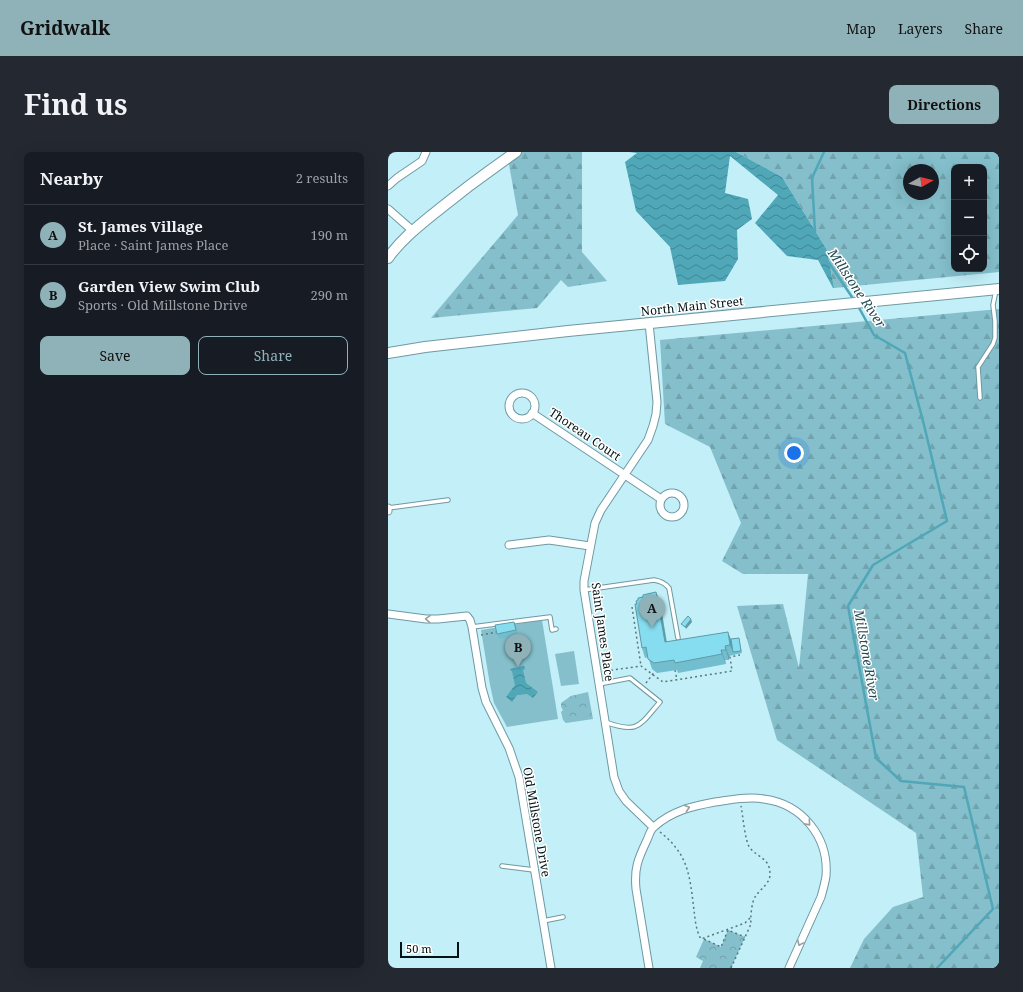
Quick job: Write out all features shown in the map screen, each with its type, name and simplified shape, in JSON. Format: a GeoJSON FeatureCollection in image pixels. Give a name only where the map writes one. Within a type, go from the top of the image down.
{"type":"FeatureCollection","features":[{"type":"Feature","properties":{"kind":"street"},"geometry":{"type":"LineString","coordinates":[[388,186],[422,161],[426,152]]}},
{"type":"Feature","properties":{"kind":"street"},"geometry":{"type":"LineString","coordinates":[[388,258],[400,242],[413,230],[457,194],[516,152]]}},
{"type":"Feature","properties":{"kind":"street"},"geometry":{"type":"LineString","coordinates":[[388,209],[413,230]]}},
{"type":"Feature","properties":{"kind":"street","name":"North Main Street"},"geometry":{"type":"LineString","coordinates":[[388,353],[433,346],[649,323],[997,290]]}},
{"type":"Feature","properties":{"kind":"street","name":"Saint James Place"},"geometry":{"type":"LineString","coordinates":[[649,323],[657,402],[656,414],[648,440],[601,510],[595,524],[584,581],[584,590],[614,777],[619,791],[626,801],[653,827]]}},
{"type":"Feature","properties":{"kind":"street","name":"Thoreau Court"},"geometry":{"type":"LineString","coordinates":[[532,413],[661,499]]}},
{"type":"Feature","properties":{"kind":"street"},"geometry":{"type":"LineString","coordinates":[[509,545],[550,540],[590,546]]}},
{"type":"Feature","properties":{"kind":"street","name":"Old Millstone Drive"},"geometry":{"type":"LineString","coordinates":[[388,614],[426,619],[467,616],[470,620],[482,688],[486,702],[509,748],[519,777],[551,968]]}},
{"type":"Feature","properties":{"kind":"street"},"geometry":{"type":"LineString","coordinates":[[649,968],[634,876],[637,861],[653,827],[664,819],[685,808],[722,801],[752,798],[765,799],[787,806],[806,819],[815,830],[822,846],[826,863],[826,875],[821,897],[790,968]]}},
{"type":"Feature","properties":{"kind":"lane"},"geometry":{"type":"LineString","coordinates":[[980,398],[978,367],[993,344],[995,338],[993,305],[997,290]]}},
{"type":"Feature","properties":{"kind":"lane"},"geometry":{"type":"LineString","coordinates":[[388,508],[448,500]]}},
{"type":"Feature","properties":{"kind":"lane"},"geometry":{"type":"LineString","coordinates":[[584,590],[654,580],[660,581],[669,588],[678,638]]}},
{"type":"Feature","properties":{"kind":"lane"},"geometry":{"type":"LineString","coordinates":[[550,616],[552,630],[556,629]]}},
{"type":"Feature","properties":{"kind":"lane"},"geometry":{"type":"LineString","coordinates":[[472,627],[555,616]]}},
{"type":"Feature","properties":{"kind":"lane"},"geometry":{"type":"LineString","coordinates":[[599,684],[630,678],[660,702],[641,724],[636,727],[628,728],[605,722]]}},
{"type":"Feature","properties":{"kind":"lane"},"geometry":{"type":"LineString","coordinates":[[502,866],[535,870]]}},
{"type":"Feature","properties":{"kind":"lane"},"geometry":{"type":"LineString","coordinates":[[543,921],[563,918]]}},
{"type":"Feature","properties":{"kind":"path"},"geometry":{"type":"LineString","coordinates":[[632,607],[641,666]]}},
{"type":"Feature","properties":{"kind":"path"},"geometry":{"type":"LineString","coordinates":[[632,611],[637,610]]}},
{"type":"Feature","properties":{"kind":"path"},"geometry":{"type":"LineString","coordinates":[[481,635],[497,632]]}},
{"type":"Feature","properties":{"kind":"path"},"geometry":{"type":"LineString","coordinates":[[606,671],[641,666],[663,682],[732,670],[730,657],[740,655]]}},
{"type":"Feature","properties":{"kind":"path"},"geometry":{"type":"LineString","coordinates":[[675,670],[677,680]]}},
{"type":"Feature","properties":{"kind":"path"},"geometry":{"type":"LineString","coordinates":[[643,688],[654,671]]}},
{"type":"Feature","properties":{"kind":"path"},"geometry":{"type":"LineString","coordinates":[[704,939],[745,923],[750,918],[752,913],[752,903],[754,898],[768,881],[770,875],[767,862],[749,847],[741,806]]}},
{"type":"Feature","properties":{"kind":"path"},"geometry":{"type":"LineString","coordinates":[[660,832],[676,847],[686,866],[689,874],[695,923],[701,939],[721,947],[728,930]]}},
{"type":"Feature","properties":{"kind":"path"},"geometry":{"type":"LineString","coordinates":[[731,968],[751,924],[750,918]]}},
{"type":"Feature","properties":{"kind":"path"},"geometry":{"type":"LineString","coordinates":[[728,930],[745,937]]}},
{"type":"Feature","properties":{"kind":"green space"},"geometry":{"type":"Polygon","coordinates":[[[519,152],[582,152],[582,252],[607,281],[568,287],[561,280],[537,308],[431,318],[518,215],[508,159],[519,152]]]}},
{"type":"Feature","properties":{"kind":"green space"},"geometry":{"type":"Polygon","coordinates":[[[736,152],[999,152],[999,272],[834,288],[827,250],[782,177],[736,152]]]}},
{"type":"Feature","properties":{"kind":"green space"},"geometry":{"type":"Polygon","coordinates":[[[999,309],[999,968],[850,968],[864,939],[893,907],[923,897],[916,833],[777,740],[737,606],[783,604],[799,668],[808,574],[743,574],[722,561],[741,523],[710,447],[665,424],[660,340],[999,309]]]}},
{"type":"Feature","properties":{"kind":"green space"},"geometry":{"type":"Polygon","coordinates":[[[542,620],[558,719],[507,727],[494,703],[481,630],[542,620]]]}},
{"type":"Feature","properties":{"kind":"green space"},"geometry":{"type":"Polygon","coordinates":[[[574,651],[579,684],[561,686],[555,654],[574,651]]]}},
{"type":"Feature","properties":{"kind":"green space"},"geometry":{"type":"Polygon","coordinates":[[[588,692],[593,719],[566,723],[563,720],[561,712],[563,710],[561,703],[571,696],[588,692]]]}},
{"type":"Feature","properties":{"kind":"green space"},"geometry":{"type":"Polygon","coordinates":[[[728,930],[745,937],[731,968],[700,968],[703,961],[696,957],[704,939],[721,947],[728,930]]]}},
{"type":"Feature","properties":{"kind":"water"},"geometry":{"type":"Polygon","coordinates":[[[629,152],[736,152],[782,177],[827,250],[834,288],[818,260],[787,256],[755,223],[778,195],[730,156],[725,193],[748,199],[752,219],[737,230],[738,259],[725,281],[678,285],[670,247],[636,211],[625,162],[637,153],[629,152]]]}},
{"type":"Feature","properties":{"kind":"water"},"geometry":{"type":"Polygon","coordinates":[[[524,666],[525,669],[523,670],[526,683],[538,692],[533,698],[527,694],[517,695],[512,702],[506,697],[515,685],[512,671],[510,669],[524,666]]]}},
{"type":"Feature","properties":{"kind":"building"},"geometry":{"type":"Polygon","coordinates":[[[656,592],[665,642],[728,632],[730,645],[725,646],[726,650],[721,650],[722,654],[675,663],[674,660],[654,663],[648,659],[646,647],[642,648],[635,604],[637,604],[636,601],[638,598],[643,597],[643,595],[656,592]]]}},
{"type":"Feature","properties":{"kind":"building"},"geometry":{"type":"Polygon","coordinates":[[[688,616],[691,619],[685,627],[681,624],[688,616]]]}},
{"type":"Feature","properties":{"kind":"building"},"geometry":{"type":"Polygon","coordinates":[[[514,622],[516,630],[497,634],[495,625],[514,622]]]}},
{"type":"Feature","properties":{"kind":"building"},"geometry":{"type":"Polygon","coordinates":[[[739,638],[741,651],[733,652],[731,639],[739,638]]]}},
{"type":"Feature","properties":{"kind":"waterway","name":"Millstone River"},"geometry":{"type":"LineString","coordinates":[[815,232],[812,178],[824,152]]}},
{"type":"Feature","properties":{"kind":"waterway","name":"Millstone River"},"geometry":{"type":"LineString","coordinates":[[829,263],[854,300]]}},
{"type":"Feature","properties":{"kind":"waterway","name":"Millstone River"},"geometry":{"type":"LineString","coordinates":[[858,306],[874,335],[905,353],[947,521],[873,565],[848,606],[876,758],[901,781],[964,787],[993,909],[937,968]]}},
{"type":"Feature","properties":{"kind":"place","name":"St. James Village"},"geometry":{"type":"Point","coordinates":[652,628]}},
{"type":"Feature","properties":{"kind":"place","name":"Garden View Swim Club"},"geometry":{"type":"Point","coordinates":[518,667]}}]}
